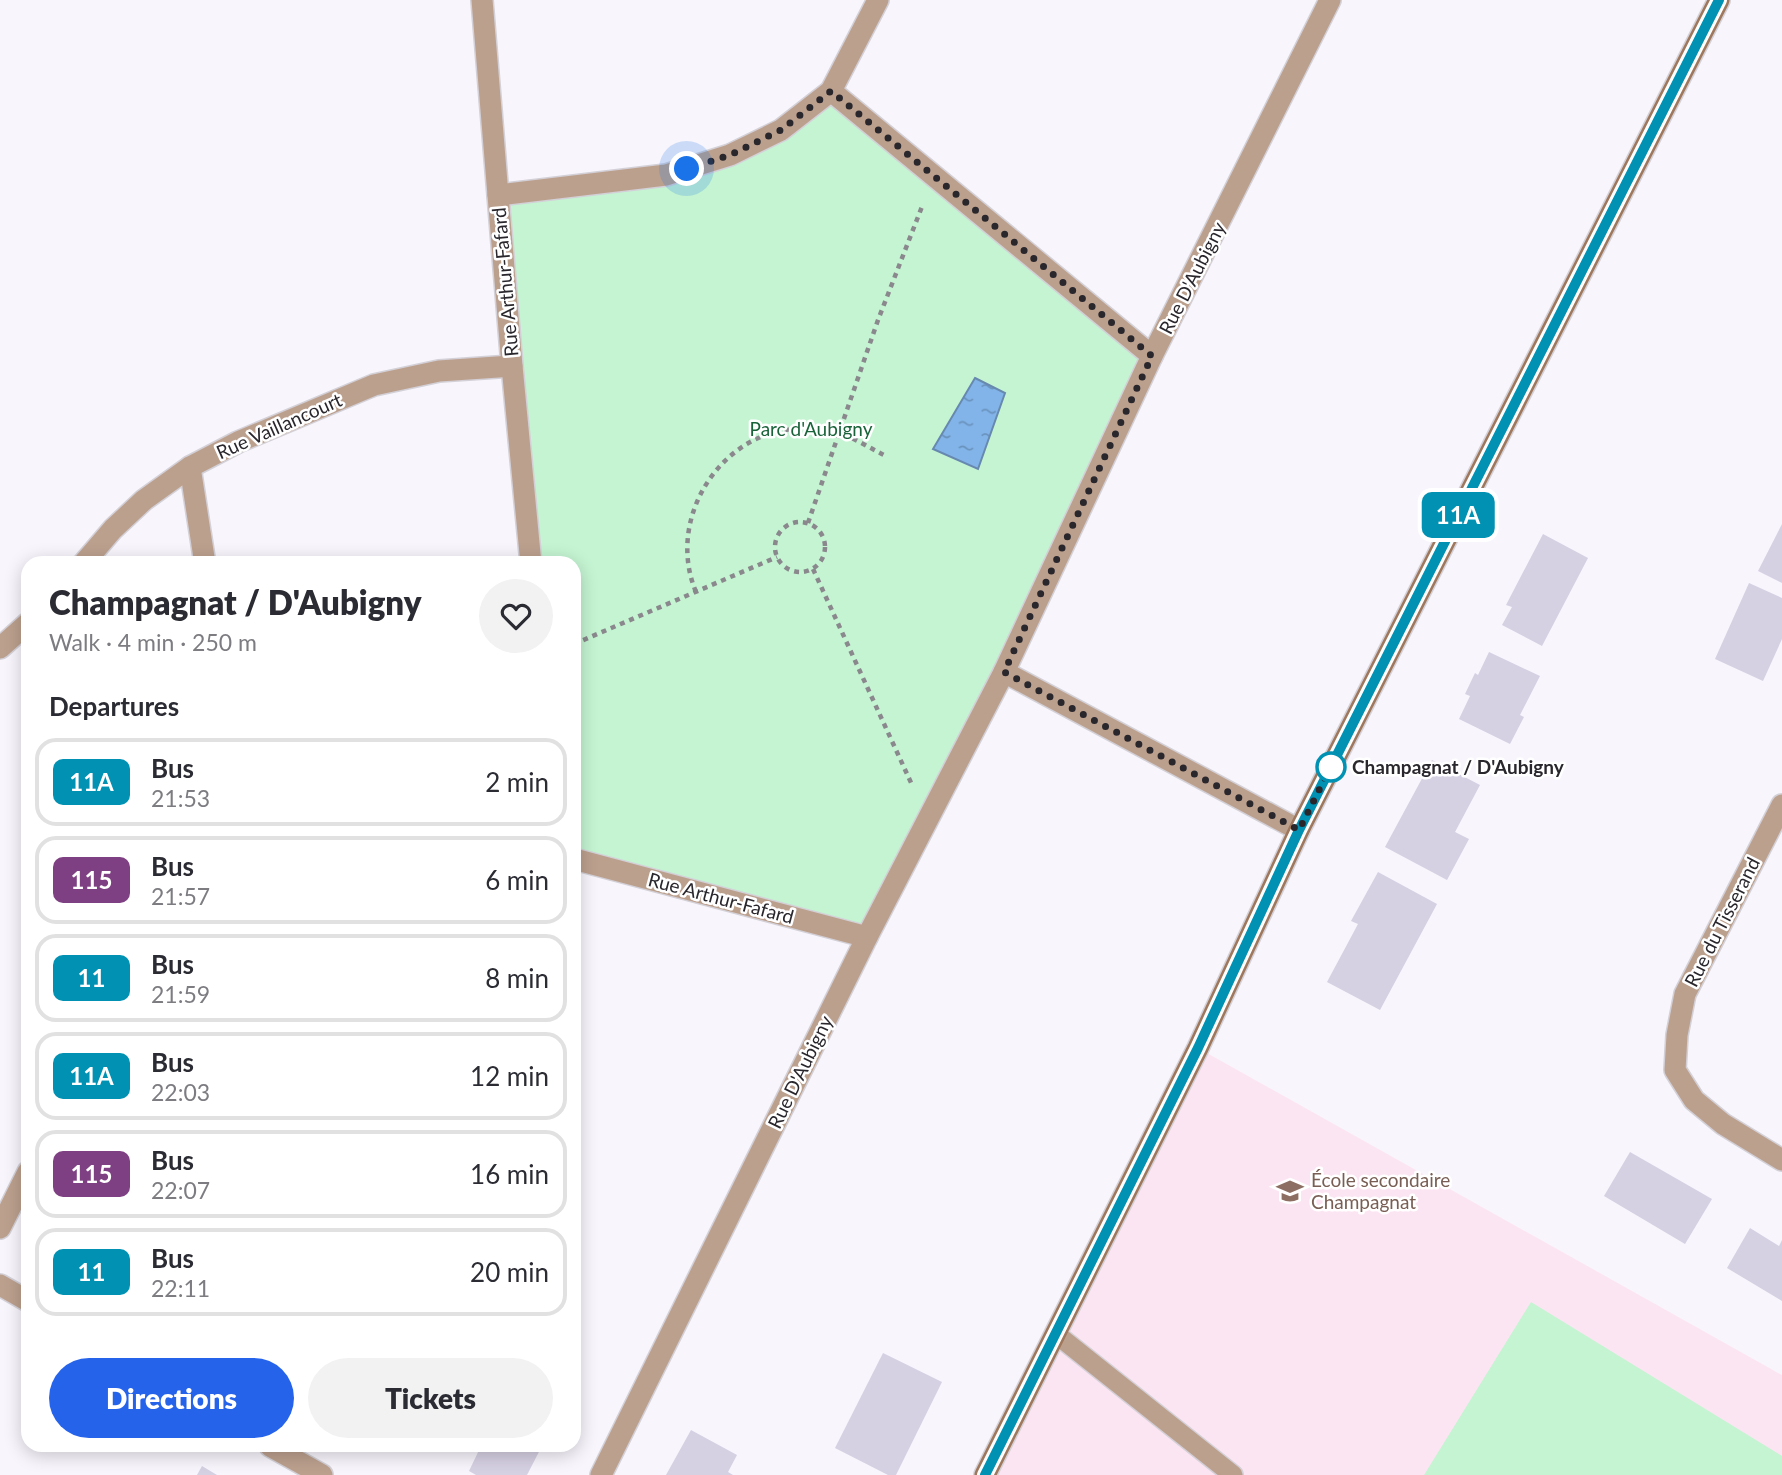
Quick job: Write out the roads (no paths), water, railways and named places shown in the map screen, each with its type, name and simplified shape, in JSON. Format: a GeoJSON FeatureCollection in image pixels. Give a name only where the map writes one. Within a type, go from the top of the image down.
{"type":"FeatureCollection","features":[{"type":"Feature","properties":{"kind":"street","name":"Rue Arthur-Fafard"},"geometry":{"type":"LineString","coordinates":[[482,0],[530,556]]}},
{"type":"Feature","properties":{"kind":"street"},"geometry":{"type":"LineString","coordinates":[[498,195],[666,175],[730,155],[781,130],[831,91],[878,0]]}},
{"type":"Feature","properties":{"kind":"street","name":"Rue D'Aubigny"},"geometry":{"type":"LineString","coordinates":[[601,1475],[867,937],[1004,672],[1152,356],[1330,0]]}},
{"type":"Feature","properties":{"kind":"street"},"geometry":{"type":"LineString","coordinates":[[985,1475],[1198,1048],[1299,830],[1719,0]]}},
{"type":"Feature","properties":{"kind":"street"},"geometry":{"type":"LineString","coordinates":[[831,91],[1152,356]]}},
{"type":"Feature","properties":{"kind":"street","name":"Rue Vaillancourt"},"geometry":{"type":"LineString","coordinates":[[90,556],[136,507],[190,467],[237,442],[374,386],[439,371],[512,366]]}},
{"type":"Feature","properties":{"kind":"street"},"geometry":{"type":"LineString","coordinates":[[190,467],[204,556]]}},
{"type":"Feature","properties":{"kind":"street"},"geometry":{"type":"LineString","coordinates":[[0,648],[21,629]]}},
{"type":"Feature","properties":{"kind":"street"},"geometry":{"type":"LineString","coordinates":[[1004,672],[1299,830]]}},
{"type":"Feature","properties":{"kind":"street","name":"Rue du Tisserand"},"geometry":{"type":"LineString","coordinates":[[1782,804],[1685,994],[1677,1035],[1675,1070],[1694,1100],[1723,1124],[1782,1160]]}},
{"type":"Feature","properties":{"kind":"street","name":"Rue Arthur-Fafard"},"geometry":{"type":"LineString","coordinates":[[581,861],[867,937]]}},
{"type":"Feature","properties":{"kind":"street"},"geometry":{"type":"LineString","coordinates":[[0,1228],[21,1186]]}},
{"type":"Feature","properties":{"kind":"street"},"geometry":{"type":"LineString","coordinates":[[0,1285],[21,1297]]}},
{"type":"Feature","properties":{"kind":"street"},"geometry":{"type":"LineString","coordinates":[[281,1452],[322,1475]]}},
{"type":"Feature","properties":{"kind":"lane"},"geometry":{"type":"LineString","coordinates":[[1056,1334],[1233,1475]]}},
{"type":"Feature","properties":{"kind":"water"},"geometry":{"type":"Polygon","coordinates":[[[975,378],[1005,393],[978,469],[933,449],[975,378]]]}},
{"type":"Feature","properties":{"kind":"place","name":"Champagnat / D'Aubigny"},"geometry":{"type":"Point","coordinates":[1331,767]}},
{"type":"Feature","properties":{"kind":"place","name":"École secondaire Champagnat"},"geometry":{"type":"Point","coordinates":[1290,1191]}},
{"type":"Feature","properties":{"kind":"park label","name":"Parc d'Aubigny"},"geometry":{"type":"Point","coordinates":[811,429]}}]}
